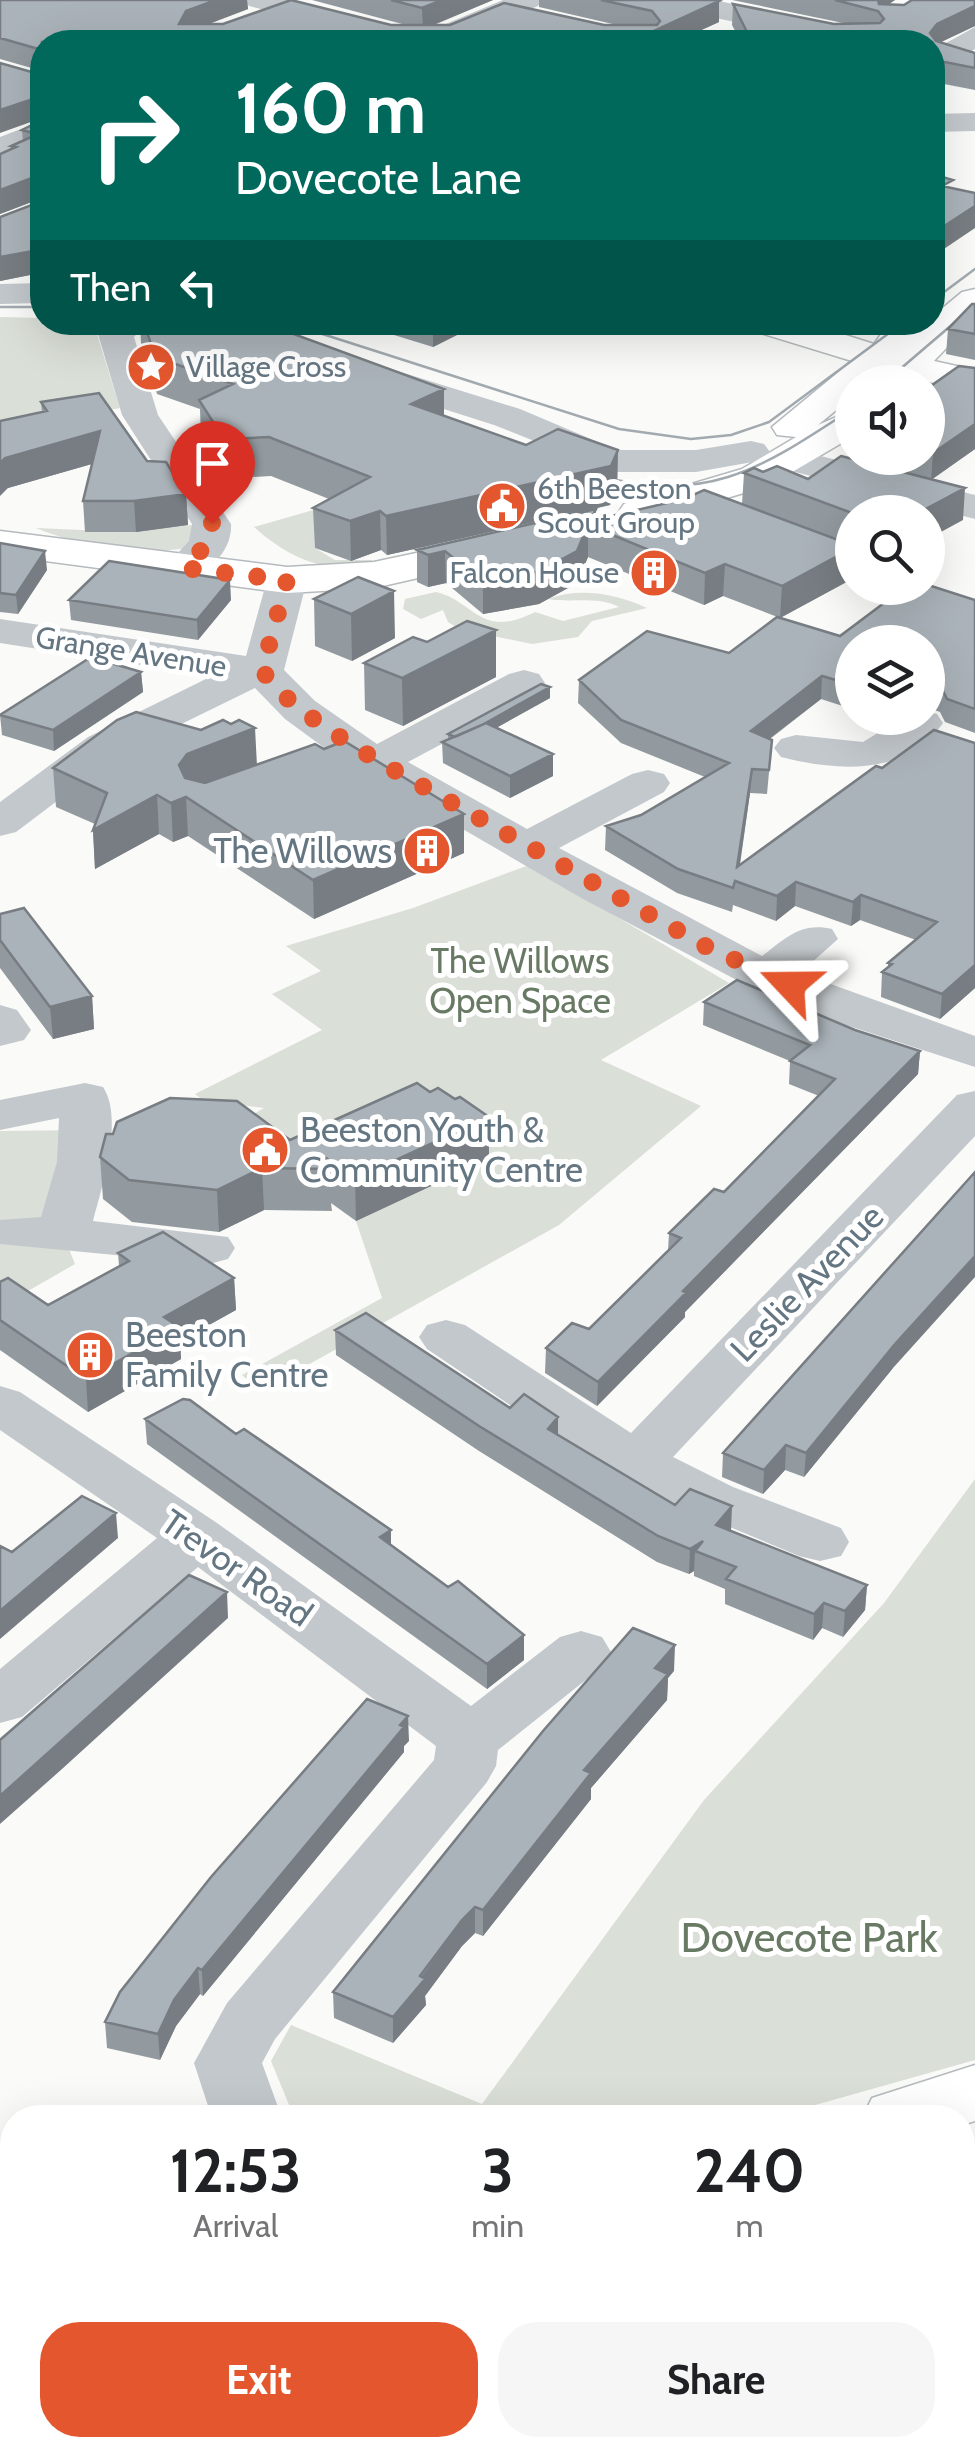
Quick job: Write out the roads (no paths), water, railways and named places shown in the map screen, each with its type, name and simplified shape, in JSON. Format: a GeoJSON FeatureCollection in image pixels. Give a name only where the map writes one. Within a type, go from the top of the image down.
{"type":"FeatureCollection","features":[{"type":"Feature","properties":{"kind":"main road"},"geometry":{"type":"LineString","coordinates":[[945,294],[975,277]]}},
{"type":"Feature","properties":{"kind":"main road"},"geometry":{"type":"LineString","coordinates":[[945,322],[975,300]]}},
{"type":"Feature","properties":{"kind":"main road"},"geometry":{"type":"LineString","coordinates":[[825,335],[900,351]]}},
{"type":"Feature","properties":{"kind":"main road"},"geometry":{"type":"LineString","coordinates":[[834,335],[900,351],[975,378]]}},
{"type":"Feature","properties":{"kind":"main road"},"geometry":{"type":"LineString","coordinates":[[756,479],[781,434],[925,335]]}},
{"type":"Feature","properties":{"kind":"main road"},"geometry":{"type":"LineString","coordinates":[[601,522],[662,496],[756,479],[835,437]]}},
{"type":"Feature","properties":{"kind":"main road"},"geometry":{"type":"LineString","coordinates":[[0,543],[287,580],[374,575],[534,538]]}},
{"type":"Feature","properties":{"kind":"main road"},"geometry":{"type":"LineString","coordinates":[[938,2105],[975,2093]]}},
{"type":"Feature","properties":{"kind":"street"},"geometry":{"type":"LineString","coordinates":[[672,0],[817,30]]}},
{"type":"Feature","properties":{"kind":"street"},"geometry":{"type":"LineString","coordinates":[[750,16],[800,0]]}},
{"type":"Feature","properties":{"kind":"street"},"geometry":{"type":"LineString","coordinates":[[256,11],[290,7],[385,30]]}},
{"type":"Feature","properties":{"kind":"street"},"geometry":{"type":"LineString","coordinates":[[457,30],[515,8],[553,23]]}},
{"type":"Feature","properties":{"kind":"street"},"geometry":{"type":"LineString","coordinates":[[961,60],[975,36]]}},
{"type":"Feature","properties":{"kind":"street"},"geometry":{"type":"LineString","coordinates":[[2,147],[30,135]]}},
{"type":"Feature","properties":{"kind":"street"},"geometry":{"type":"LineString","coordinates":[[2,147],[30,153]]}},
{"type":"Feature","properties":{"kind":"street"},"geometry":{"type":"LineString","coordinates":[[0,294],[30,293]]}},
{"type":"Feature","properties":{"kind":"street"},"geometry":{"type":"LineString","coordinates":[[0,310],[30,310]]}},
{"type":"Feature","properties":{"kind":"street"},"geometry":{"type":"LineString","coordinates":[[116,335],[140,416],[212,523],[211,540],[184,568]]}},
{"type":"Feature","properties":{"kind":"street"},"geometry":{"type":"LineString","coordinates":[[344,374],[507,417],[612,461],[662,496],[344,374]]}},
{"type":"Feature","properties":{"kind":"street"},"geometry":{"type":"LineString","coordinates":[[612,461],[696,461],[756,479],[975,508]]}},
{"type":"Feature","properties":{"kind":"street"},"geometry":{"type":"LineString","coordinates":[[287,580],[267,677],[267,706],[280,724],[315,750],[308,766]]}},
{"type":"Feature","properties":{"kind":"street","name":"Grange Avenue"},"geometry":{"type":"LineString","coordinates":[[0,631],[267,677]]}},
{"type":"Feature","properties":{"kind":"street"},"geometry":{"type":"LineString","coordinates":[[267,677],[324,727],[378,761],[526,848],[766,976],[975,1052]]}},
{"type":"Feature","properties":{"kind":"street"},"geometry":{"type":"LineString","coordinates":[[0,823],[103,746],[212,690],[267,677]]}},
{"type":"Feature","properties":{"kind":"street"},"geometry":{"type":"LineString","coordinates":[[378,761],[524,683]]}},
{"type":"Feature","properties":{"kind":"street"},"geometry":{"type":"LineString","coordinates":[[796,748],[860,756],[913,744]]}},
{"type":"Feature","properties":{"kind":"street"},"geometry":{"type":"LineString","coordinates":[[526,848],[648,782]]}},
{"type":"Feature","properties":{"kind":"street"},"geometry":{"type":"LineString","coordinates":[[766,976],[813,938]]}},
{"type":"Feature","properties":{"kind":"street"},"geometry":{"type":"LineString","coordinates":[[0,1020],[6,1030],[0,1032]]}},
{"type":"Feature","properties":{"kind":"street"},"geometry":{"type":"LineString","coordinates":[[0,1115],[85,1098],[83,1162],[39,1233],[209,1248]]}},
{"type":"Feature","properties":{"kind":"street","name":"Leslie Avenue"},"geometry":{"type":"LineString","coordinates":[[638,1460],[975,1106]]}},
{"type":"Feature","properties":{"kind":"street"},"geometry":{"type":"LineString","coordinates":[[446,1337],[548,1406],[638,1460],[719,1504],[820,1542]]}},
{"type":"Feature","properties":{"kind":"street","name":"Trevor Road"},"geometry":{"type":"LineString","coordinates":[[0,1404],[196,1537],[447,1719],[468,1740]]}},
{"type":"Feature","properties":{"kind":"street"},"geometry":{"type":"LineString","coordinates":[[0,1702],[196,1537]]}},
{"type":"Feature","properties":{"kind":"street"},"geometry":{"type":"LineString","coordinates":[[243,2105],[228,2063],[251,2020],[465,1766],[468,1740],[581,1652]]}},
{"type":"Feature","properties":{"kind":"tram line"},"geometry":{"type":"LineString","coordinates":[[945,291],[975,269]]}},
{"type":"Feature","properties":{"kind":"tram line"},"geometry":{"type":"LineString","coordinates":[[945,331],[975,305]]}},
{"type":"Feature","properties":{"kind":"tram line"},"geometry":{"type":"LineString","coordinates":[[0,307],[30,307]]}},
{"type":"Feature","properties":{"kind":"tram line"},"geometry":{"type":"LineString","coordinates":[[326,335],[619,429],[691,439],[731,435],[769,422],[886,335]]}},
{"type":"Feature","properties":{"kind":"tram line"},"geometry":{"type":"LineString","coordinates":[[905,365],[940,335]]}},
{"type":"Feature","properties":{"kind":"tram line"},"geometry":{"type":"LineString","coordinates":[[590,474],[631,483],[699,484],[758,465],[835,420]]}},
{"type":"Feature","properties":{"kind":"place","name":"Village Cross"},"geometry":{"type":"Point","coordinates":[151,367]}},
{"type":"Feature","properties":{"kind":"place","name":"6th Beeston Scout Group"},"geometry":{"type":"Point","coordinates":[502,506]}},
{"type":"Feature","properties":{"kind":"place","name":"Falcon House"},"geometry":{"type":"Point","coordinates":[654,573]}},
{"type":"Feature","properties":{"kind":"place","name":"The Willows"},"geometry":{"type":"Point","coordinates":[427,851]}},
{"type":"Feature","properties":{"kind":"place","name":"Beeston Youth & Community Centre"},"geometry":{"type":"Point","coordinates":[265,1150]}},
{"type":"Feature","properties":{"kind":"place","name":"Beeston Family Centre"},"geometry":{"type":"Point","coordinates":[90,1355]}},
{"type":"Feature","properties":{"kind":"park label","name":"The Willows Open Space"},"geometry":{"type":"Point","coordinates":[520,981]}},
{"type":"Feature","properties":{"kind":"park label","name":"Dovecote Park"},"geometry":{"type":"Point","coordinates":[809,1937]}}]}
